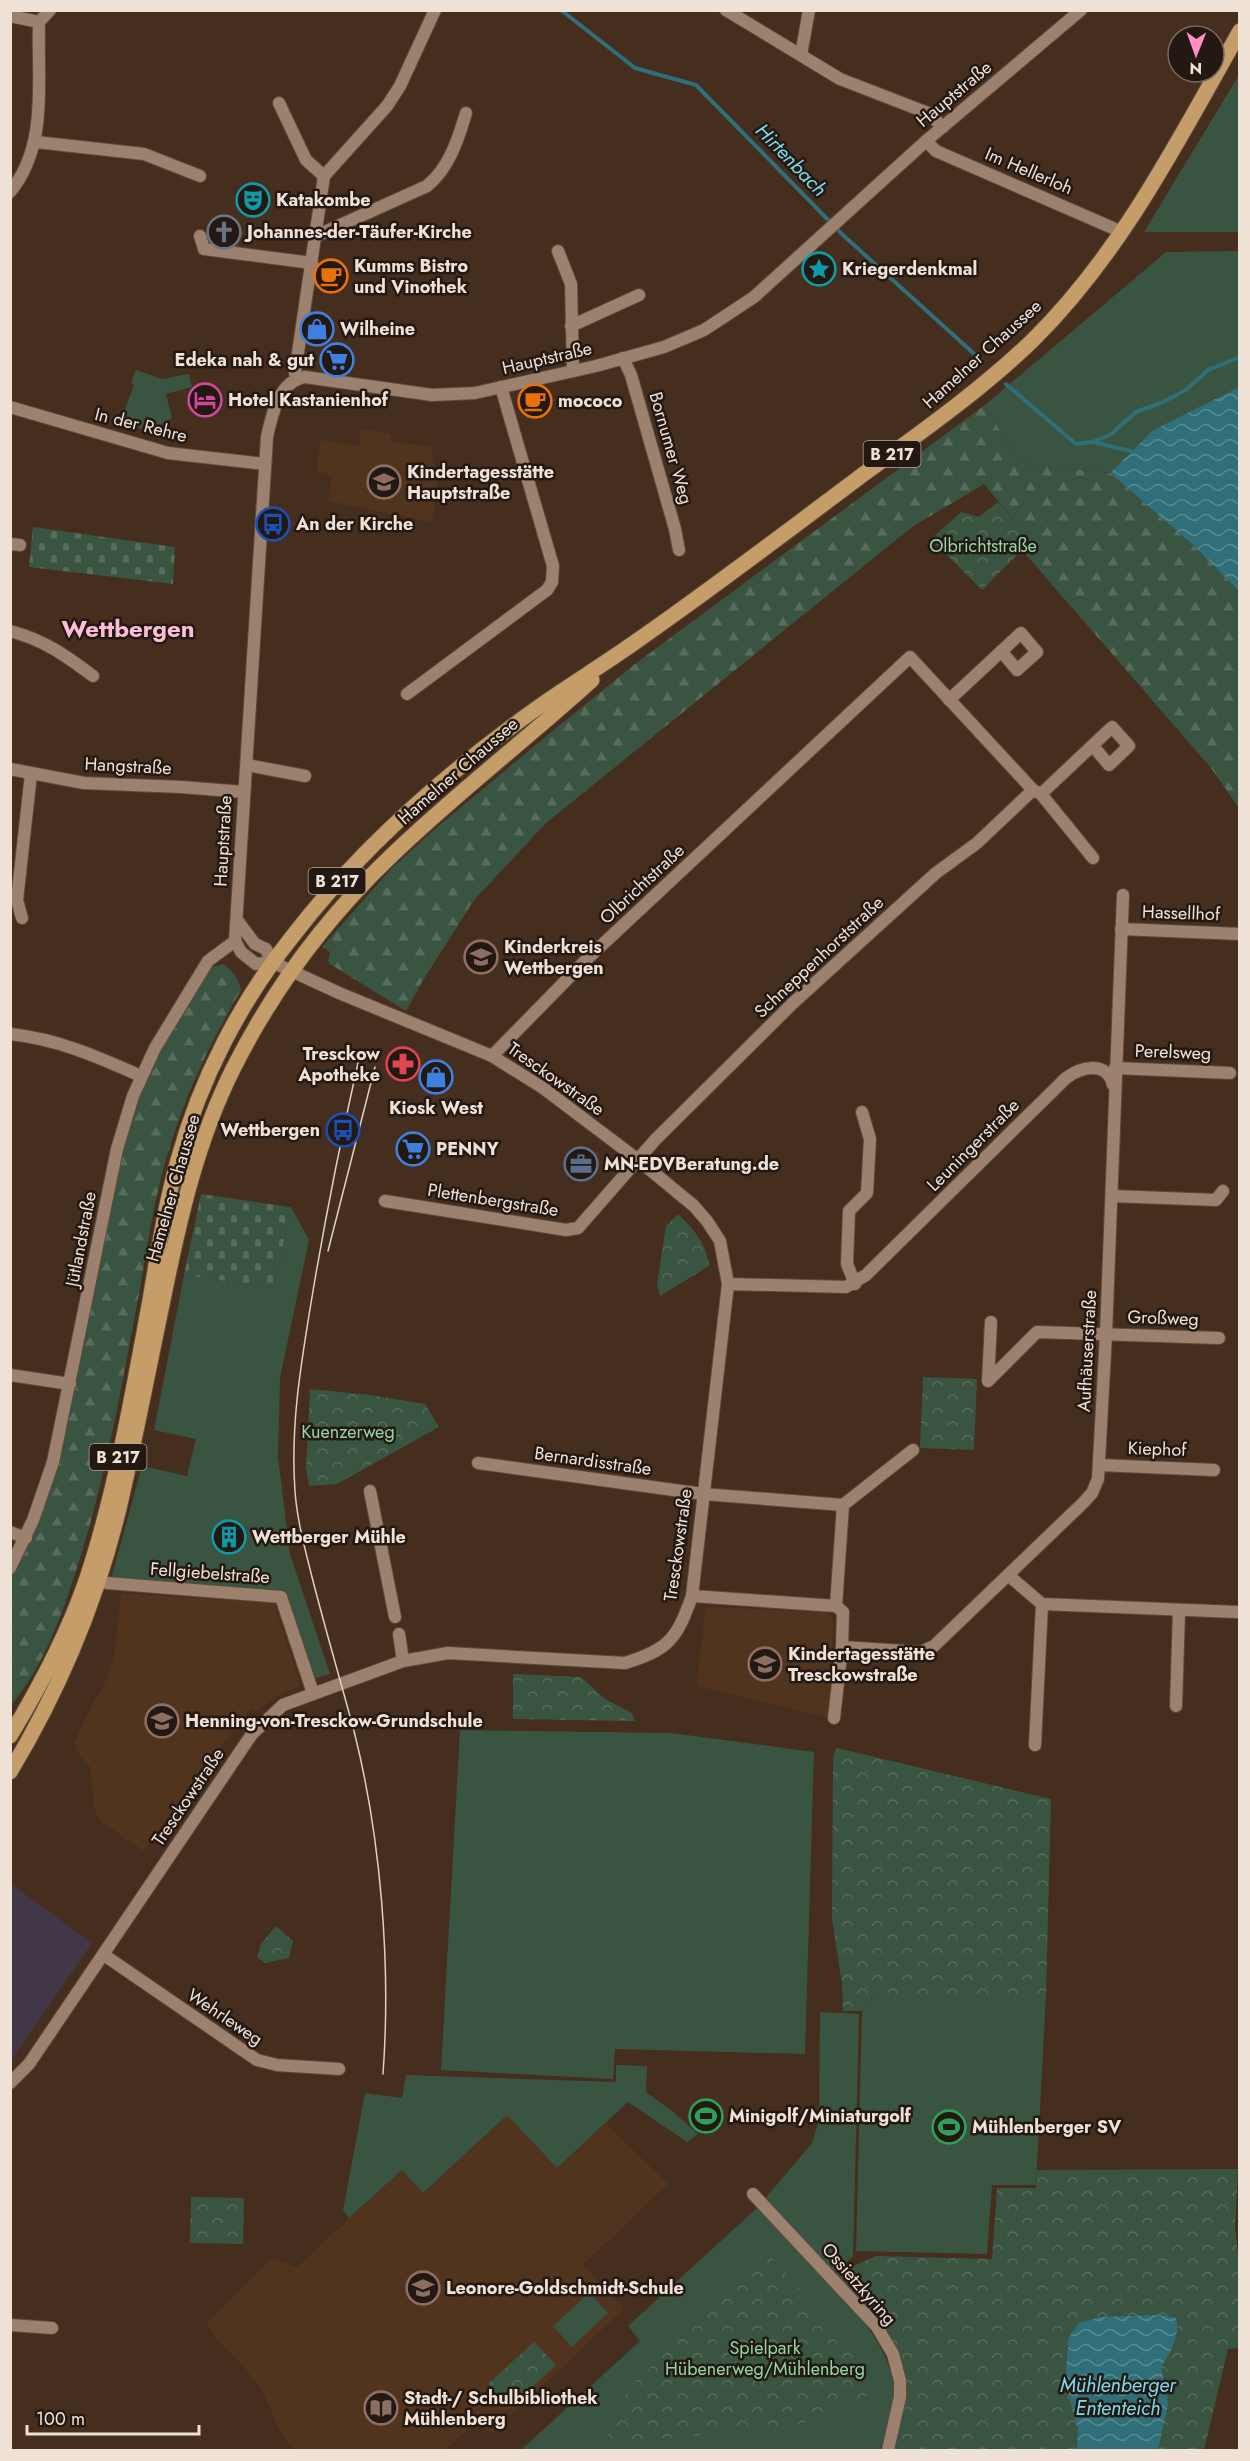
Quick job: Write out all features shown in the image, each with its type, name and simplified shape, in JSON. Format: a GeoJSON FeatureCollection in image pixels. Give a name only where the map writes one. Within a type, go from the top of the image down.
{"type":"FeatureCollection","features":[{"type":"Feature","properties":{"kind":"main road","name":"Hamelner Chaussee"},"geometry":{"type":"LineString","coordinates":[[10,1736],[60,1644],[87,1576],[98,1540],[117,1460],[167,1204],[188,1128],[215,1062],[272,962],[344,872],[411,807],[543,704],[632,645],[964,401],[1034,338],[1075,293],[1122,232],[1170,156],[1239,31]]}},
{"type":"Feature","properties":{"kind":"main road","name":"Hamelner Chaussee"},"geometry":{"type":"LineString","coordinates":[[10,1772],[25,1748],[72,1649],[107,1552],[120,1504],[173,1253],[210,1122],[233,1069],[270,1003],[291,972],[331,920],[388,858],[632,645]]}},
{"type":"Feature","properties":{"kind":"street"},"geometry":{"type":"LineString","coordinates":[[10,192],[24,176],[36,142],[39,22],[50,10]]}},
{"type":"Feature","properties":{"kind":"street"},"geometry":{"type":"LineString","coordinates":[[298,378],[295,373],[324,176],[387,106],[400,86],[435,10]]}},
{"type":"Feature","properties":{"kind":"street"},"geometry":{"type":"LineString","coordinates":[[726,10],[840,79],[928,113],[944,127]]}},
{"type":"Feature","properties":{"kind":"street"},"geometry":{"type":"LineString","coordinates":[[801,55],[809,10]]}},
{"type":"Feature","properties":{"kind":"street","name":"Hauptstraße"},"geometry":{"type":"LineString","coordinates":[[235,941],[265,464],[270,422],[281,394],[290,383],[298,378],[318,379],[432,396],[464,394],[623,358],[664,347],[704,330],[754,297],[926,141],[1081,10]]}},
{"type":"Feature","properties":{"kind":"street"},"geometry":{"type":"LineString","coordinates":[[10,16],[39,22]]}},
{"type":"Feature","properties":{"kind":"street"},"geometry":{"type":"LineString","coordinates":[[279,103],[306,160],[324,176]]}},
{"type":"Feature","properties":{"kind":"street"},"geometry":{"type":"LineString","coordinates":[[316,236],[427,186],[436,178],[456,147],[466,113]]}},
{"type":"Feature","properties":{"kind":"street","name":"Im Hellerloh"},"geometry":{"type":"LineString","coordinates":[[926,141],[936,151],[1122,232]]}},
{"type":"Feature","properties":{"kind":"street"},"geometry":{"type":"LineString","coordinates":[[36,142],[144,154],[200,176]]}},
{"type":"Feature","properties":{"kind":"street"},"geometry":{"type":"LineString","coordinates":[[200,236],[204,249],[312,263]]}},
{"type":"Feature","properties":{"kind":"street"},"geometry":{"type":"LineString","coordinates":[[558,251],[571,284],[573,371]]}},
{"type":"Feature","properties":{"kind":"street"},"geometry":{"type":"LineString","coordinates":[[571,326],[639,295]]}},
{"type":"Feature","properties":{"kind":"street","name":"Bornumer Weg"},"geometry":{"type":"LineString","coordinates":[[623,358],[631,375],[680,550]]}},
{"type":"Feature","properties":{"kind":"street"},"geometry":{"type":"LineString","coordinates":[[407,694],[547,590],[552,582],[553,566],[501,387]]}},
{"type":"Feature","properties":{"kind":"street","name":"In der Rehre"},"geometry":{"type":"LineString","coordinates":[[10,407],[168,453],[265,464]]}},
{"type":"Feature","properties":{"kind":"street"},"geometry":{"type":"LineString","coordinates":[[10,631],[36,638],[62,652],[93,676]]}},
{"type":"Feature","properties":{"kind":"street"},"geometry":{"type":"LineString","coordinates":[[949,700],[1001,651]]}},
{"type":"Feature","properties":{"kind":"street","name":"Olbrichtstraße"},"geometry":{"type":"LineString","coordinates":[[492,1056],[575,971],[910,657],[1037,792],[1093,858]]}},
{"type":"Feature","properties":{"kind":"street","name":"Schneppenhorststraße"},"geometry":{"type":"LineString","coordinates":[[637,1159],[793,1003],[936,873],[977,843],[1093,746]]}},
{"type":"Feature","properties":{"kind":"street"},"geometry":{"type":"LineString","coordinates":[[247,765],[305,776]]}},
{"type":"Feature","properties":{"kind":"street","name":"Hangstraße"},"geometry":{"type":"LineString","coordinates":[[10,769],[84,783],[244,792]]}},
{"type":"Feature","properties":{"kind":"street"},"geometry":{"type":"LineString","coordinates":[[22,918],[17,900],[31,774]]}},
{"type":"Feature","properties":{"kind":"street","name":"Aufhäuserstraße"},"geometry":{"type":"LineString","coordinates":[[842,1647],[921,1652],[934,1646],[1084,1502],[1098,1479],[1112,1196],[1123,895]]}},
{"type":"Feature","properties":{"kind":"street"},"geometry":{"type":"LineString","coordinates":[[237,920],[255,944],[266,949],[272,962]]}},
{"type":"Feature","properties":{"kind":"street","name":"Hassellhof"},"geometry":{"type":"LineString","coordinates":[[1121,929],[1239,934]]}},
{"type":"Feature","properties":{"kind":"street"},"geometry":{"type":"LineString","coordinates":[[235,941],[241,952],[256,964],[272,962],[291,972]]}},
{"type":"Feature","properties":{"kind":"street","name":"Jütlandstraße"},"geometry":{"type":"LineString","coordinates":[[10,1568],[26,1539],[50,1473],[124,1123],[141,1076],[208,961],[235,941]]}},
{"type":"Feature","properties":{"kind":"street","name":"Tresckowstraße"},"geometry":{"type":"LineString","coordinates":[[10,2083],[29,2064],[252,1734],[284,1705],[403,1661],[448,1653],[624,1663],[649,1656],[669,1642],[682,1624],[692,1596],[728,1284],[720,1241],[694,1206],[637,1159],[543,1088],[492,1056],[291,972]]}},
{"type":"Feature","properties":{"kind":"street"},"geometry":{"type":"LineString","coordinates":[[10,1034],[45,1038],[70,1046],[141,1076]]}},
{"type":"Feature","properties":{"kind":"street","name":"Perelsweg"},"geometry":{"type":"LineString","coordinates":[[1115,1068],[1230,1073]]}},
{"type":"Feature","properties":{"kind":"street","name":"Leuningerstraße"},"geometry":{"type":"LineString","coordinates":[[855,1284],[1075,1071],[1103,1070],[1111,1076],[1116,1094]]}},
{"type":"Feature","properties":{"kind":"street"},"geometry":{"type":"LineString","coordinates":[[728,1284],[846,1287],[855,1284],[847,1264],[849,1210],[867,1193],[870,1139],[862,1112]]}},
{"type":"Feature","properties":{"kind":"street","name":"Plettenbergstraße"},"geometry":{"type":"LineString","coordinates":[[385,1201],[566,1230],[578,1228],[637,1159]]}},
{"type":"Feature","properties":{"kind":"street"},"geometry":{"type":"LineString","coordinates":[[1112,1196],[1216,1200],[1223,1191]]}},
{"type":"Feature","properties":{"kind":"street","name":"Großweg"},"geometry":{"type":"LineString","coordinates":[[991,1322],[988,1381],[1037,1332],[1219,1338]]}},
{"type":"Feature","properties":{"kind":"street"},"geometry":{"type":"LineString","coordinates":[[10,1374],[70,1384]]}},
{"type":"Feature","properties":{"kind":"street"},"geometry":{"type":"LineString","coordinates":[[836,1606],[843,1505],[914,1450]]}},
{"type":"Feature","properties":{"kind":"street","name":"Bernardisstraße"},"geometry":{"type":"LineString","coordinates":[[478,1464],[704,1494],[843,1505]]}},
{"type":"Feature","properties":{"kind":"street","name":"Kiephof"},"geometry":{"type":"LineString","coordinates":[[1100,1465],[1214,1470]]}},
{"type":"Feature","properties":{"kind":"street"},"geometry":{"type":"LineString","coordinates":[[370,1491],[395,1617]]}},
{"type":"Feature","properties":{"kind":"street"},"geometry":{"type":"LineString","coordinates":[[10,1532],[26,1539]]}},
{"type":"Feature","properties":{"kind":"street"},"geometry":{"type":"LineString","coordinates":[[1008,1575],[1042,1604],[1237,1612]]}},
{"type":"Feature","properties":{"kind":"street","name":"Fellgiebelstraße"},"geometry":{"type":"LineString","coordinates":[[107,1583],[280,1596],[313,1693]]}},
{"type":"Feature","properties":{"kind":"street"},"geometry":{"type":"LineString","coordinates":[[692,1596],[836,1606],[843,1612],[842,1647],[834,1718]]}},
{"type":"Feature","properties":{"kind":"street"},"geometry":{"type":"LineString","coordinates":[[1035,1745],[1042,1604]]}},
{"type":"Feature","properties":{"kind":"street"},"geometry":{"type":"LineString","coordinates":[[1176,1706],[1179,1611]]}},
{"type":"Feature","properties":{"kind":"street"},"geometry":{"type":"LineString","coordinates":[[399,1634],[403,1661]]}},
{"type":"Feature","properties":{"kind":"street","name":"Wehrleweg"},"geometry":{"type":"LineString","coordinates":[[104,1955],[257,2060],[277,2065],[339,2069]]}},
{"type":"Feature","properties":{"kind":"street","name":"Ossietzkyring"},"geometry":{"type":"LineString","coordinates":[[753,2194],[877,2327],[893,2354],[900,2381],[900,2397],[888,2451]]}},
{"type":"Feature","properties":{"kind":"street"},"geometry":{"type":"LineString","coordinates":[[10,2325],[52,2328]]}},
{"type":"Feature","properties":{"kind":"shaded area","name":"Kindertagesstätte Hauptstraße"},"geometry":{"type":"Polygon","coordinates":[[[361,429],[391,434],[391,442],[431,446],[438,490],[432,522],[328,501],[332,475],[316,471],[321,440],[359,446],[361,429]]]}},
{"type":"Feature","properties":{"kind":"shaded area","name":"Henning-von-Tresckow-Grundschule"},"geometry":{"type":"Polygon","coordinates":[[[121,1593],[274,1603],[301,1685],[272,1699],[256,1712],[252,1709],[248,1712],[187,1790],[144,1851],[100,1821],[94,1807],[90,1767],[77,1752],[74,1743],[92,1704],[103,1688],[114,1656],[121,1593]]]}},
{"type":"Feature","properties":{"kind":"shaded area","name":"Kindertagesstätte Tresckowstraße"},"geometry":{"type":"Polygon","coordinates":[[[711,1607],[825,1612],[830,1615],[833,1621],[829,1718],[700,1687],[697,1683],[705,1609],[711,1607]]]}},
{"type":"Feature","properties":{"kind":"shaded area"},"geometry":{"type":"Polygon","coordinates":[[[11,1884],[92,1943],[11,2061],[11,1884]]]}},
{"type":"Feature","properties":{"kind":"shaded area","name":"Leonore-Goldschmidt-Schule"},"geometry":{"type":"Polygon","coordinates":[[[507,2114],[557,2168],[606,2123],[668,2184],[583,2265],[624,2309],[491,2434],[477,2421],[446,2450],[295,2450],[280,2432],[264,2394],[245,2368],[212,2333],[207,2323],[272,2258],[297,2267],[402,2170],[424,2193],[507,2114]]]}},
{"type":"Feature","properties":{"kind":"green space"},"geometry":{"type":"Polygon","coordinates":[[[1239,75],[1239,232],[1144,232],[1239,75]]]}},
{"type":"Feature","properties":{"kind":"green space"},"geometry":{"type":"Polygon","coordinates":[[[1239,251],[1239,387],[1153,430],[1110,473],[1019,463],[985,405],[1166,252],[1239,251]]]}},
{"type":"Feature","properties":{"kind":"green space"},"geometry":{"type":"Polygon","coordinates":[[[136,370],[162,379],[189,374],[192,387],[166,394],[172,418],[155,428],[143,425],[142,429],[120,422],[134,385],[131,383],[136,370]]]}},
{"type":"Feature","properties":{"kind":"green space"},"geometry":{"type":"Polygon","coordinates":[[[985,405],[1019,463],[1110,473],[1193,545],[1239,591],[1239,808],[1211,768],[1022,550],[1021,529],[984,484],[912,527],[546,823],[474,900],[406,1011],[330,964],[328,961],[330,952],[322,947],[391,869],[436,828],[635,664],[985,405]]]}},
{"type":"Feature","properties":{"kind":"green space","name":"Olbrichtstraße"},"geometry":{"type":"Polygon","coordinates":[[[998,502],[1021,529],[1022,550],[982,590],[931,539],[961,512],[979,517],[998,502]]]}},
{"type":"Feature","properties":{"kind":"green space"},"geometry":{"type":"Polygon","coordinates":[[[33,527],[175,547],[173,584],[29,567],[33,527]]]}},
{"type":"Feature","properties":{"kind":"green space"},"geometry":{"type":"Polygon","coordinates":[[[223,964],[235,975],[241,990],[193,1083],[167,1156],[153,1215],[110,1444],[86,1540],[50,1641],[33,1675],[11,1705],[11,1567],[58,1444],[110,1184],[155,1048],[212,967],[223,964]]]}},
{"type":"Feature","properties":{"kind":"green space"},"geometry":{"type":"Polygon","coordinates":[[[201,1194],[291,1207],[274,1288],[184,1275],[201,1194]]]}},
{"type":"Feature","properties":{"kind":"green space"},"geometry":{"type":"Polygon","coordinates":[[[291,1207],[309,1240],[280,1378],[278,1456],[290,1554],[330,1674],[308,1680],[279,1592],[111,1579],[142,1466],[187,1476],[196,1439],[154,1430],[184,1275],[274,1288],[291,1207]]]}},
{"type":"Feature","properties":{"kind":"green space"},"geometry":{"type":"Polygon","coordinates":[[[678,1214],[698,1237],[708,1258],[709,1266],[660,1296],[657,1284],[666,1226],[678,1214]]]}},
{"type":"Feature","properties":{"kind":"green space"},"geometry":{"type":"Polygon","coordinates":[[[923,1377],[977,1379],[974,1450],[920,1448],[923,1377]]]}},
{"type":"Feature","properties":{"kind":"green space","name":"Kuenzerweg"},"geometry":{"type":"Polygon","coordinates":[[[310,1389],[370,1395],[425,1404],[439,1427],[337,1484],[309,1486],[306,1469],[310,1389]]]}},
{"type":"Feature","properties":{"kind":"green space"},"geometry":{"type":"Polygon","coordinates":[[[513,1674],[581,1677],[605,1699],[632,1713],[635,1721],[513,1719],[513,1674]]]}},
{"type":"Feature","properties":{"kind":"green space"},"geometry":{"type":"Polygon","coordinates":[[[460,1730],[671,1733],[814,1752],[805,2054],[615,2049],[613,2079],[441,2070],[460,1730]]]}},
{"type":"Feature","properties":{"kind":"green space"},"geometry":{"type":"Polygon","coordinates":[[[837,1748],[1051,1799],[1046,1995],[874,1995],[862,2011],[843,2011],[842,1984],[832,1919],[833,1756],[837,1748]]]}},
{"type":"Feature","properties":{"kind":"green space"},"geometry":{"type":"Polygon","coordinates":[[[276,1926],[293,1941],[289,1958],[265,1963],[257,1957],[261,1944],[276,1926]]]}},
{"type":"Feature","properties":{"kind":"green space","name":"Mühlenberger SV"},"geometry":{"type":"Polygon","coordinates":[[[874,1995],[1046,1995],[1036,2185],[992,2185],[987,2254],[856,2251],[862,2011],[874,1995]]]}},
{"type":"Feature","properties":{"kind":"green space"},"geometry":{"type":"Polygon","coordinates":[[[820,2012],[859,2014],[853,2257],[825,2278],[870,2331],[887,2361],[892,2378],[894,2403],[880,2450],[521,2450],[640,2341],[628,2326],[758,2207],[812,2143],[819,2120],[820,2012]]]}},
{"type":"Feature","properties":{"kind":"green space"},"geometry":{"type":"Polygon","coordinates":[[[616,2065],[647,2066],[646,2092],[698,2134],[687,2142],[628,2102],[557,2168],[507,2115],[423,2193],[402,2170],[349,2218],[343,2210],[365,2093],[402,2098],[406,2075],[616,2082],[616,2065]]]}},
{"type":"Feature","properties":{"kind":"green space","name":"Minigolf/Miniaturgolf"},"geometry":{"type":"Polygon","coordinates":[[[708,2101],[721,2114],[714,2121],[710,2118],[699,2129],[690,2119],[708,2101]]]}},
{"type":"Feature","properties":{"kind":"green space"},"geometry":{"type":"Polygon","coordinates":[[[1238,2169],[1235,2227],[1240,2273],[1239,2348],[1228,2349],[1204,2450],[893,2450],[903,2417],[906,2396],[905,2377],[900,2360],[893,2344],[873,2314],[836,2274],[876,2256],[992,2259],[997,2188],[1036,2188],[1037,2170],[1238,2169]]]}},
{"type":"Feature","properties":{"kind":"green space"},"geometry":{"type":"Polygon","coordinates":[[[191,2197],[244,2198],[243,2244],[190,2243],[191,2197]]]}},
{"type":"Feature","properties":{"kind":"green space","name":"Spielpark Hübenerweg/Mühlenberg"},"geometry":{"type":"Polygon","coordinates":[[[769,2255],[848,2342],[864,2366],[871,2394],[790,2428],[606,2443],[614,2412],[632,2385],[769,2255]]]}},
{"type":"Feature","properties":{"kind":"green space"},"geometry":{"type":"Polygon","coordinates":[[[589,2293],[608,2313],[572,2347],[553,2326],[589,2293]]]}},
{"type":"Feature","properties":{"kind":"green space"},"geometry":{"type":"Polygon","coordinates":[[[534,2342],[556,2365],[510,2408],[488,2384],[534,2342]]]}},
{"type":"Feature","properties":{"kind":"water"},"geometry":{"type":"Polygon","coordinates":[[[1239,387],[1239,591],[1193,545],[1110,473],[1153,430],[1239,387]]]}},
{"type":"Feature","properties":{"kind":"water","name":"Mühlenberger Ententeich"},"geometry":{"type":"Polygon","coordinates":[[[1159,2315],[1176,2318],[1177,2332],[1174,2344],[1161,2367],[1168,2404],[1158,2450],[1077,2450],[1078,2427],[1070,2401],[1066,2370],[1069,2337],[1079,2323],[1101,2317],[1159,2315]]]}},
{"type":"Feature","properties":{"kind":"waterway","name":"Hirtenbach"},"geometry":{"type":"LineString","coordinates":[[561,10],[635,68],[696,85],[843,235],[981,360]]}},
{"type":"Feature","properties":{"kind":"waterway","name":"Hirtenbach"},"geometry":{"type":"LineString","coordinates":[[1006,384],[1076,444],[1092,442],[1110,435],[1136,412],[1186,390],[1208,370],[1240,357]]}},
{"type":"Feature","properties":{"kind":"waterway"},"geometry":{"type":"LineString","coordinates":[[1093,442],[1135,452]]}},
{"type":"Feature","properties":{"kind":"tram line"},"geometry":{"type":"LineString","coordinates":[[358,1063],[328,1205],[305,1341],[298,1391],[294,1466],[296,1502],[302,1534],[354,1731],[371,1814],[382,1902],[386,1989],[383,2074]]}},
{"type":"Feature","properties":{"kind":"tram line"},"geometry":{"type":"LineString","coordinates":[[328,1251],[375,1067]]}},
{"type":"Feature","properties":{"kind":"place","name":"Katakombe"},"geometry":{"type":"Point","coordinates":[253,200]}},
{"type":"Feature","properties":{"kind":"place","name":"Johannes-der-Täufer-Kirche"},"geometry":{"type":"Point","coordinates":[224,232]}},
{"type":"Feature","properties":{"kind":"place","name":"Kriegerdenkmal"},"geometry":{"type":"Point","coordinates":[819,269]}},
{"type":"Feature","properties":{"kind":"place","name":"Kumms Bistro und Vinothek"},"geometry":{"type":"Point","coordinates":[331,276]}},
{"type":"Feature","properties":{"kind":"place","name":"Wilheine"},"geometry":{"type":"Point","coordinates":[317,329]}},
{"type":"Feature","properties":{"kind":"place","name":"Edeka nah & gut"},"geometry":{"type":"Point","coordinates":[337,360]}},
{"type":"Feature","properties":{"kind":"place","name":"Hotel Kastanienhof"},"geometry":{"type":"Point","coordinates":[205,400]}},
{"type":"Feature","properties":{"kind":"place","name":"mococo"},"geometry":{"type":"Point","coordinates":[535,401]}},
{"type":"Feature","properties":{"kind":"place","name":"Kindertagesstätte Hauptstraße"},"geometry":{"type":"Point","coordinates":[384,482]}},
{"type":"Feature","properties":{"kind":"place","name":"An der Kirche"},"geometry":{"type":"Point","coordinates":[273,524]}},
{"type":"Feature","properties":{"kind":"place","name":"Kinderkreis Wettbergen"},"geometry":{"type":"Point","coordinates":[481,957]}},
{"type":"Feature","properties":{"kind":"place","name":"Tresckow Apotheke"},"geometry":{"type":"Point","coordinates":[403,1064]}},
{"type":"Feature","properties":{"kind":"place","name":"Kiosk West"},"geometry":{"type":"Point","coordinates":[436,1077]}},
{"type":"Feature","properties":{"kind":"place","name":"Wettbergen"},"geometry":{"type":"Point","coordinates":[343,1130]}},
{"type":"Feature","properties":{"kind":"place","name":"PENNY"},"geometry":{"type":"Point","coordinates":[413,1149]}},
{"type":"Feature","properties":{"kind":"place","name":"MN-EDVBeratung.de"},"geometry":{"type":"Point","coordinates":[581,1164]}},
{"type":"Feature","properties":{"kind":"place","name":"Wettberger Mühle"},"geometry":{"type":"Point","coordinates":[229,1537]}},
{"type":"Feature","properties":{"kind":"place","name":"Kindertagesstätte Tresckowstraße"},"geometry":{"type":"Point","coordinates":[765,1664]}},
{"type":"Feature","properties":{"kind":"place","name":"Henning-von-Tresckow-Grundschule"},"geometry":{"type":"Point","coordinates":[162,1721]}},
{"type":"Feature","properties":{"kind":"place","name":"Minigolf/Miniaturgolf"},"geometry":{"type":"Point","coordinates":[706,2116]}},
{"type":"Feature","properties":{"kind":"place","name":"Mühlenberger SV"},"geometry":{"type":"Point","coordinates":[949,2127]}},
{"type":"Feature","properties":{"kind":"place","name":"Leonore-Goldschmidt-Schule"},"geometry":{"type":"Point","coordinates":[423,2288]}},
{"type":"Feature","properties":{"kind":"place","name":"Stadt-/ Schulbibliothek Mühlenberg"},"geometry":{"type":"Point","coordinates":[381,2408]}},
{"type":"Feature","properties":{"kind":"district","name":"Wettbergen"},"geometry":{"type":"Point","coordinates":[128,628]}}]}
